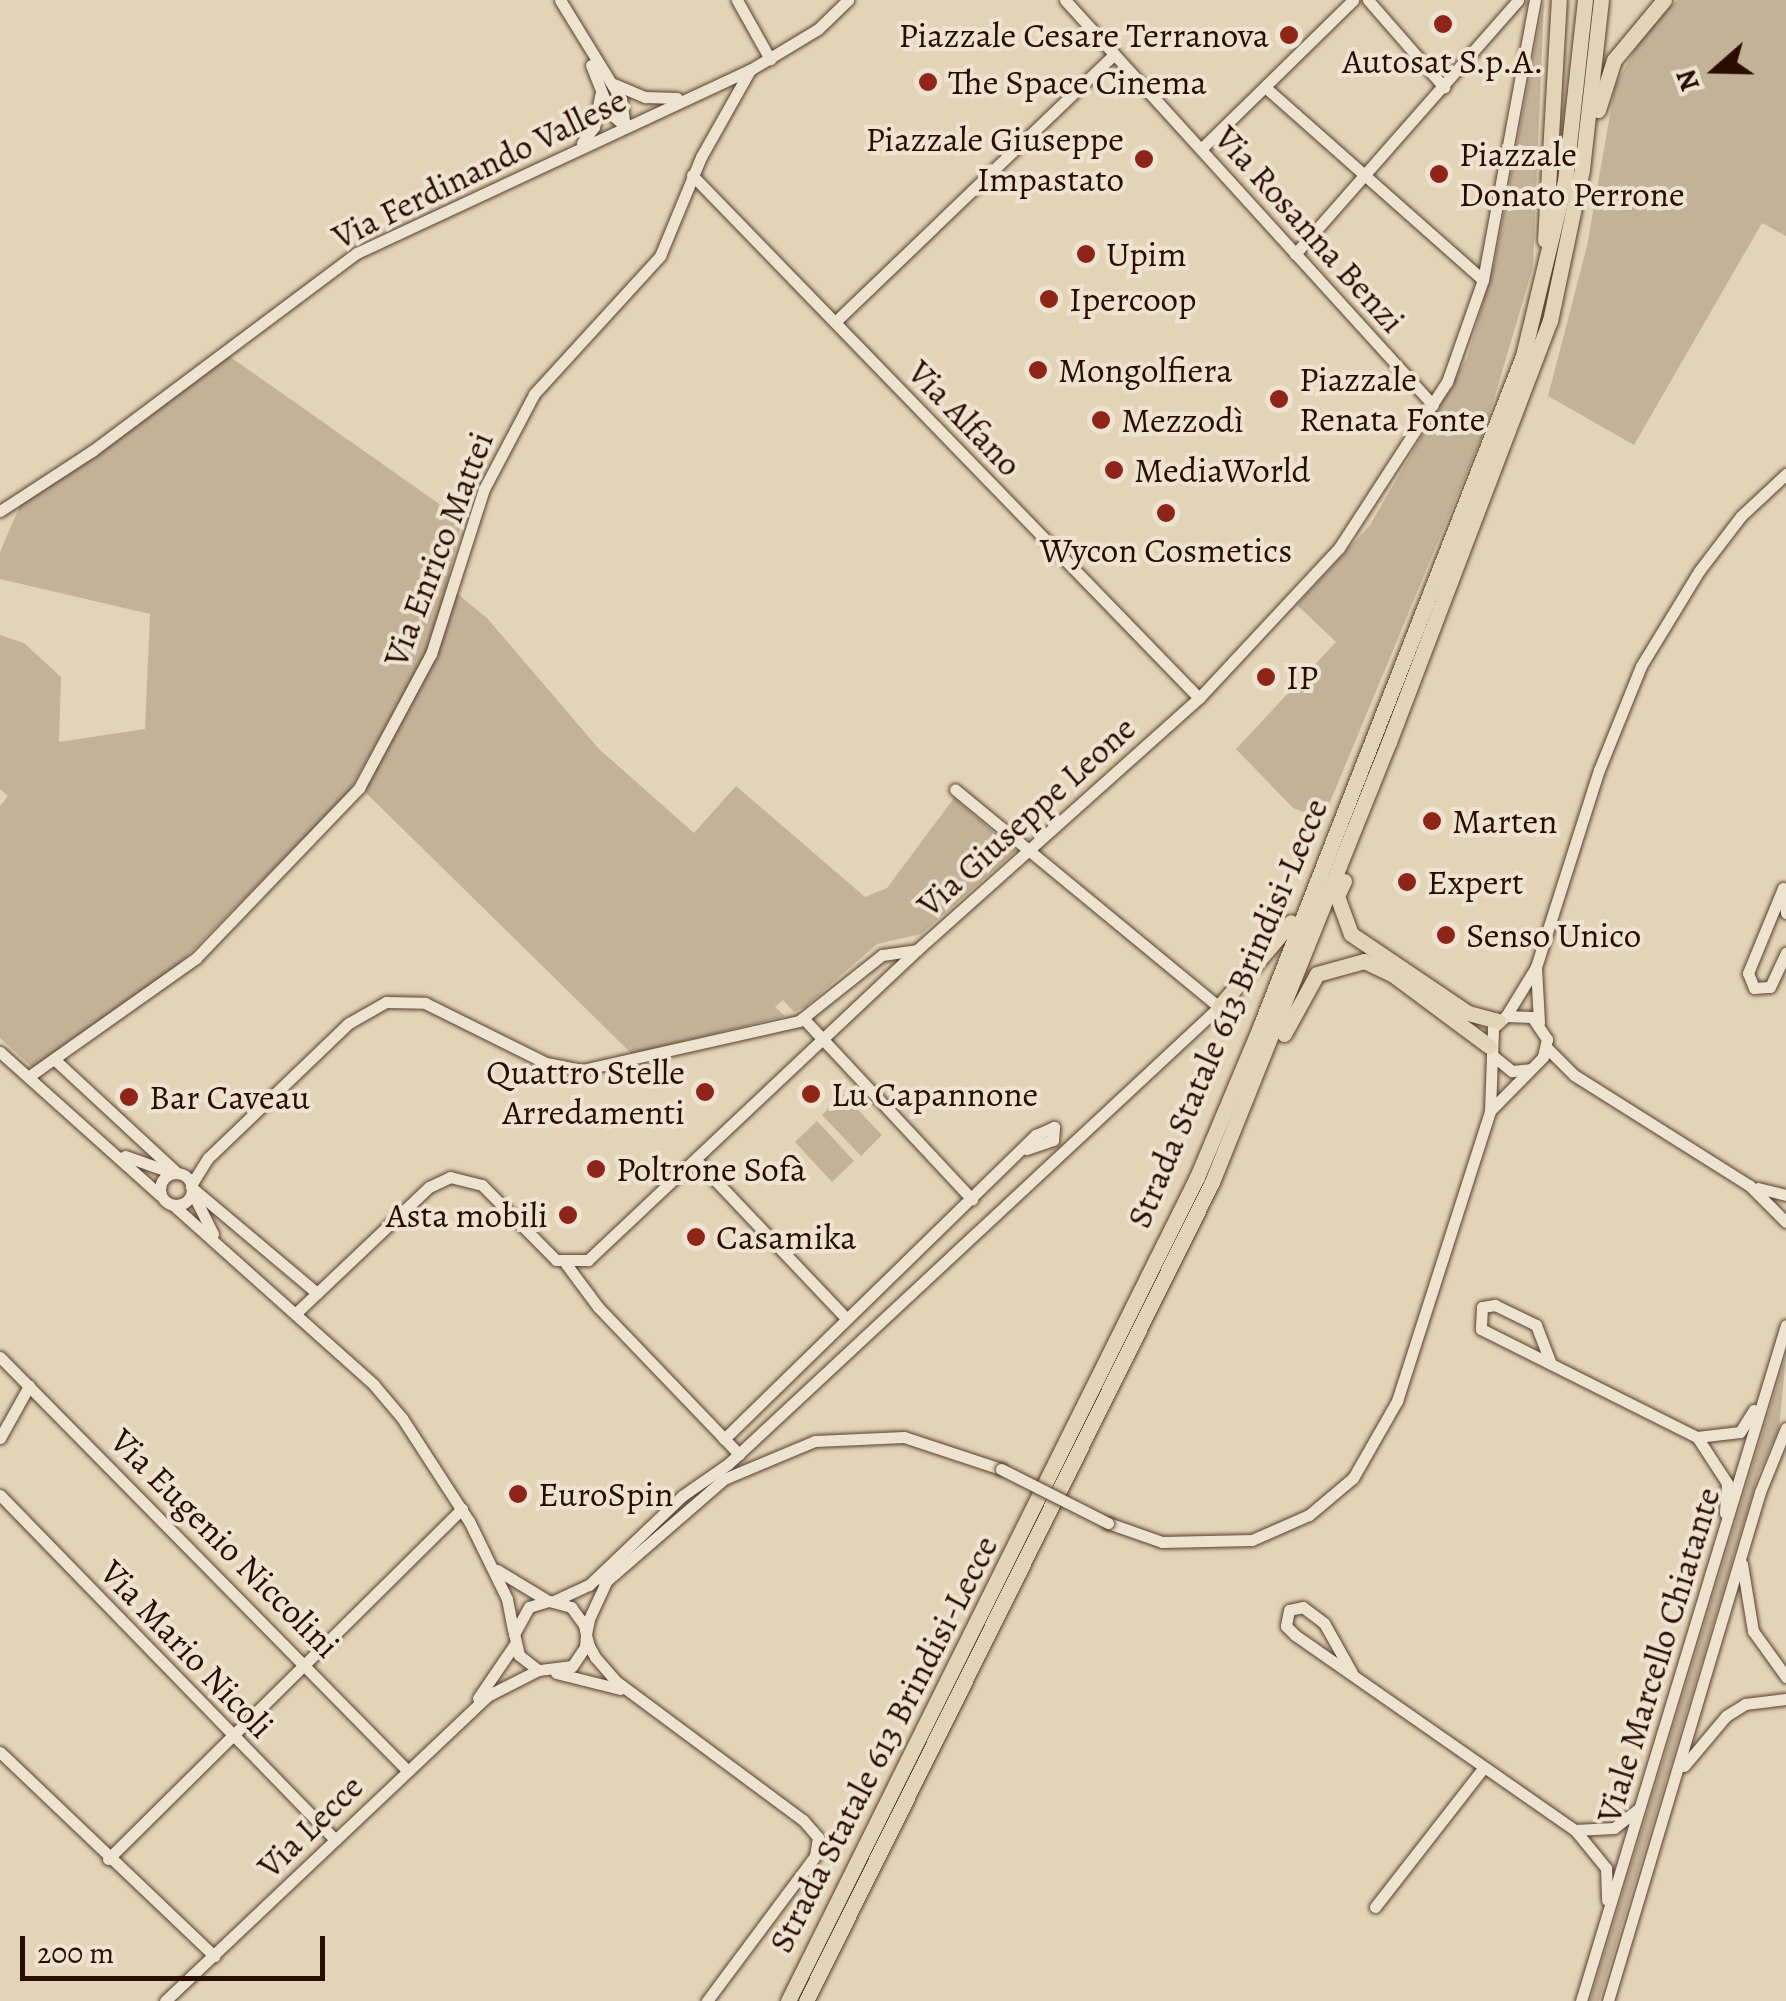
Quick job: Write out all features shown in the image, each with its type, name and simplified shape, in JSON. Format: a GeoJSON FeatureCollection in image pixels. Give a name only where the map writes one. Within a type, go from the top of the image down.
{"type":"FeatureCollection","features":[{"type":"Feature","properties":{"kind":"highway"},"geometry":{"type":"LineString","coordinates":[[1502,415],[1545,239],[1560,0]]}},
{"type":"Feature","properties":{"kind":"highway","name":"Strada Statale 613 Brindisi-Lecce"},"geometry":{"type":"LineString","coordinates":[[788,2001],[1197,1177],[1348,802],[1502,415],[1551,252],[1586,0]]}},
{"type":"Feature","properties":{"kind":"highway","name":"Strada Statale 613 Brindisi-Lecce"},"geometry":{"type":"LineString","coordinates":[[806,2001],[1212,1182],[1389,742],[1527,392],[1569,246],[1601,0]]}},
{"type":"Feature","properties":{"kind":"highway"},"geometry":{"type":"LineString","coordinates":[[1569,246],[1606,79],[1627,39],[1664,0]]}},
{"type":"Feature","properties":{"kind":"highway"},"geometry":{"type":"LineString","coordinates":[[1389,742],[1384,778],[1338,896],[1340,919],[1372,951],[1468,1013],[1502,1018]]}},
{"type":"Feature","properties":{"kind":"highway"},"geometry":{"type":"LineString","coordinates":[[1219,1008],[1281,942],[1334,816],[1348,802]]}},
{"type":"Feature","properties":{"kind":"highway"},"geometry":{"type":"LineString","coordinates":[[1243,1107],[1266,1077],[1301,992],[1316,974],[1337,966],[1364,961],[1392,974],[1490,1050]]}},
{"type":"Feature","properties":{"kind":"street"},"geometry":{"type":"LineString","coordinates":[[560,0],[602,81],[614,120],[624,126]]}},
{"type":"Feature","properties":{"kind":"street"},"geometry":{"type":"LineString","coordinates":[[737,0],[770,60]]}},
{"type":"Feature","properties":{"kind":"street","name":"Via Ferdinando Vallese"},"geometry":{"type":"LineString","coordinates":[[0,511],[92,451],[357,252],[770,60],[818,30],[848,0]]}},
{"type":"Feature","properties":{"kind":"street","name":"Via Rosanna Benzi"},"geometry":{"type":"LineString","coordinates":[[1065,0],[1433,405]]}},
{"type":"Feature","properties":{"kind":"street"},"geometry":{"type":"LineString","coordinates":[[1201,148],[1352,0]]}},
{"type":"Feature","properties":{"kind":"street"},"geometry":{"type":"LineString","coordinates":[[1368,0],[1444,87]]}},
{"type":"Feature","properties":{"kind":"street"},"geometry":{"type":"LineString","coordinates":[[1295,254],[1518,0]]}},
{"type":"Feature","properties":{"kind":"street","name":"Via Giuseppe Leone"},"geometry":{"type":"LineString","coordinates":[[566,1264],[588,1260],[917,950],[1199,698],[1339,548],[1433,405],[1463,347],[1483,280],[1535,0]]}},
{"type":"Feature","properties":{"kind":"street"},"geometry":{"type":"LineString","coordinates":[[835,322],[1114,54]]}},
{"type":"Feature","properties":{"kind":"street","name":"Via Enrico Mattei"},"geometry":{"type":"LineString","coordinates":[[28,1077],[196,958],[353,797],[431,654],[484,489],[534,394],[660,256],[692,175],[750,70]]}},
{"type":"Feature","properties":{"kind":"street"},"geometry":{"type":"LineString","coordinates":[[602,81],[645,97],[692,96]]}},
{"type":"Feature","properties":{"kind":"street"},"geometry":{"type":"LineString","coordinates":[[571,152],[594,127],[602,81]]}},
{"type":"Feature","properties":{"kind":"street"},"geometry":{"type":"LineString","coordinates":[[1265,87],[1483,280]]}},
{"type":"Feature","properties":{"kind":"street","name":"Via Alfano"},"geometry":{"type":"LineString","coordinates":[[692,175],[1199,698]]}},
{"type":"Feature","properties":{"kind":"street"},"geometry":{"type":"LineString","coordinates":[[515,1639],[522,1615],[608,1580],[724,1478],[815,1441],[876,1434],[932,1442],[1001,1468],[1108,1523],[1189,1546],[1252,1540],[1309,1515],[1353,1478],[1396,1401],[1490,1111],[1490,1050],[1502,1018],[1536,966],[1605,755],[1642,666],[1699,571],[1742,516],[1786,474]]}},
{"type":"Feature","properties":{"kind":"street"},"geometry":{"type":"LineString","coordinates":[[555,1601],[590,1585],[682,1496],[739,1454],[1219,1008],[955,789]]}},
{"type":"Feature","properties":{"kind":"street"},"geometry":{"type":"LineString","coordinates":[[1784,884],[1786,914]]}},
{"type":"Feature","properties":{"kind":"street"},"geometry":{"type":"LineString","coordinates":[[1784,884],[1748,973],[1754,988],[1770,987],[1786,953]]}},
{"type":"Feature","properties":{"kind":"street"},"geometry":{"type":"LineString","coordinates":[[160,1194],[162,1180],[208,1158],[349,1024],[386,1002],[425,1003],[568,1069],[803,1018],[882,955],[917,950]]}},
{"type":"Feature","properties":{"kind":"street"},"geometry":{"type":"LineString","coordinates":[[1536,966],[1546,1048],[1574,1075],[1749,1185],[1786,1222]]}},
{"type":"Feature","properties":{"kind":"street"},"geometry":{"type":"LineString","coordinates":[[1502,1018],[1524,1014],[1540,1022]]}},
{"type":"Feature","properties":{"kind":"street"},"geometry":{"type":"LineString","coordinates":[[803,1018],[972,1200]]}},
{"type":"Feature","properties":{"kind":"street"},"geometry":{"type":"LineString","coordinates":[[1490,1111],[1546,1048]]}},
{"type":"Feature","properties":{"kind":"street"},"geometry":{"type":"LineString","coordinates":[[1490,1050],[1512,1071],[1534,1066],[1574,1075]]}},
{"type":"Feature","properties":{"kind":"street"},"geometry":{"type":"LineString","coordinates":[[0,1052],[374,1385],[462,1509],[507,1599],[515,1639],[544,1672],[602,1682],[632,1696]]}},
{"type":"Feature","properties":{"kind":"street"},"geometry":{"type":"LineString","coordinates":[[54,1059],[191,1188],[317,1293]]}},
{"type":"Feature","properties":{"kind":"street"},"geometry":{"type":"LineString","coordinates":[[107,1148],[177,1174]]}},
{"type":"Feature","properties":{"kind":"street"},"geometry":{"type":"LineString","coordinates":[[724,1439],[846,1318],[1027,1149]]}},
{"type":"Feature","properties":{"kind":"street"},"geometry":{"type":"LineString","coordinates":[[173,1206],[191,1188],[208,1158]]}},
{"type":"Feature","properties":{"kind":"street"},"geometry":{"type":"LineString","coordinates":[[696,1160],[846,1318]]}},
{"type":"Feature","properties":{"kind":"street"},"geometry":{"type":"LineString","coordinates":[[295,1314],[428,1187],[450,1177],[482,1185],[566,1264],[598,1307],[739,1454]]}},
{"type":"Feature","properties":{"kind":"street"},"geometry":{"type":"LineString","coordinates":[[1749,1185],[1786,1195]]}},
{"type":"Feature","properties":{"kind":"street"},"geometry":{"type":"LineString","coordinates":[[191,1188],[227,1254]]}},
{"type":"Feature","properties":{"kind":"street"},"geometry":{"type":"LineString","coordinates":[[1551,1364],[1536,1325],[1495,1305],[1482,1307],[1481,1328],[1551,1364],[1697,1436],[1727,1483],[1726,1526]]}},
{"type":"Feature","properties":{"kind":"street","name":"Viale Marcello Chiatante"},"geometry":{"type":"LineString","coordinates":[[1582,2001],[1786,1325]]}},
{"type":"Feature","properties":{"kind":"street","name":"Via Eugenio Niccolini"},"geometry":{"type":"LineString","coordinates":[[0,1356],[308,1664],[408,1771]]}},
{"type":"Feature","properties":{"kind":"street"},"geometry":{"type":"LineString","coordinates":[[1697,1436],[1740,1432],[1776,1362]]}},
{"type":"Feature","properties":{"kind":"street"},"geometry":{"type":"LineString","coordinates":[[0,1438],[29,1386]]}},
{"type":"Feature","properties":{"kind":"street","name":"Viale Marcello Chiatante"},"geometry":{"type":"LineString","coordinates":[[1608,2001],[1742,1556],[1786,1428]]}},
{"type":"Feature","properties":{"kind":"street","name":"Via Mario Nicoli"},"geometry":{"type":"LineString","coordinates":[[0,1495],[335,1840]]}},
{"type":"Feature","properties":{"kind":"street"},"geometry":{"type":"LineString","coordinates":[[108,1859],[462,1509]]}},
{"type":"Feature","properties":{"kind":"street"},"geometry":{"type":"LineString","coordinates":[[483,1550],[509,1582],[579,1615],[604,1668],[632,1696],[804,1820],[818,1838],[816,1856],[708,2001]]}},
{"type":"Feature","properties":{"kind":"street"},"geometry":{"type":"LineString","coordinates":[[1742,1556],[1753,1630],[1786,1677]]}},
{"type":"Feature","properties":{"kind":"street"},"geometry":{"type":"LineString","coordinates":[[544,1672],[572,1666],[608,1580]]}},
{"type":"Feature","properties":{"kind":"street"},"geometry":{"type":"LineString","coordinates":[[1352,1674],[1324,1623],[1303,1607],[1289,1610],[1286,1626],[1296,1635],[1575,1830],[1606,1868],[1606,1922]]}},
{"type":"Feature","properties":{"kind":"street","name":"Via Lecce"},"geometry":{"type":"LineString","coordinates":[[449,1732],[515,1639]]}},
{"type":"Feature","properties":{"kind":"street","name":"Via Lecce"},"geometry":{"type":"LineString","coordinates":[[165,2001],[499,1687],[544,1672]]}},
{"type":"Feature","properties":{"kind":"street"},"geometry":{"type":"LineString","coordinates":[[1674,1783],[1700,1740],[1726,1716],[1745,1704],[1786,1699]]}},
{"type":"Feature","properties":{"kind":"street"},"geometry":{"type":"LineString","coordinates":[[0,1752],[214,1956]]}},
{"type":"Feature","properties":{"kind":"street"},"geometry":{"type":"LineString","coordinates":[[1375,1907],[1484,1766]]}},
{"type":"Feature","properties":{"kind":"street"},"geometry":{"type":"LineString","coordinates":[[1575,1830],[1614,1828],[1642,1805]]}},
{"type":"Feature","properties":{"kind":"shaded area"},"geometry":{"type":"Polygon","coordinates":[[[1544,0],[1533,267],[1486,426],[1323,819],[1293,808],[1236,749],[1336,642],[1297,605],[1370,525],[1467,358],[1495,261],[1544,0]]]}},
{"type":"Feature","properties":{"kind":"shaded area"},"geometry":{"type":"Polygon","coordinates":[[[1677,0],[1786,0],[1786,236],[1762,223],[1634,445],[1548,396],[1587,246],[1615,86],[1646,29],[1677,0]]]}},
{"type":"Feature","properties":{"kind":"shaded area"},"geometry":{"type":"Polygon","coordinates":[[[229,356],[462,520],[441,609],[428,651],[347,795],[177,966],[33,1068],[0,1038],[0,806],[8,796],[0,789],[0,635],[24,643],[61,677],[59,742],[145,729],[150,614],[0,579],[0,552],[22,501],[229,356]]]}},
{"type":"Feature","properties":{"kind":"shaded area"},"geometry":{"type":"Polygon","coordinates":[[[454,591],[487,618],[599,749],[694,833],[736,786],[865,897],[887,888],[954,798],[1016,851],[921,934],[877,944],[805,1007],[794,1012],[783,1000],[775,1007],[785,1016],[632,1054],[364,791],[436,654],[454,591]]]}},
{"type":"Feature","properties":{"kind":"shaded area"},"geometry":{"type":"Polygon","coordinates":[[[843,1094],[882,1135],[861,1156],[822,1115],[843,1094]]]}},
{"type":"Feature","properties":{"kind":"shaded area"},"geometry":{"type":"Polygon","coordinates":[[[817,1121],[854,1161],[832,1182],[795,1142],[817,1121]]]}},
{"type":"Feature","properties":{"kind":"shaded area"},"geometry":{"type":"Polygon","coordinates":[[[1786,1356],[1779,1429],[1758,1475],[1599,2001],[1590,2001],[1786,1356]]]}},
{"type":"Feature","properties":{"kind":"place","name":"Autosat S.p.A."},"geometry":{"type":"Point","coordinates":[1443,24]}},
{"type":"Feature","properties":{"kind":"place","name":"Piazzale Cesare Terranova"},"geometry":{"type":"Point","coordinates":[1289,35]}},
{"type":"Feature","properties":{"kind":"place","name":"The Space Cinema"},"geometry":{"type":"Point","coordinates":[928,82]}},
{"type":"Feature","properties":{"kind":"place","name":"Piazzale Giuseppe Impastato"},"geometry":{"type":"Point","coordinates":[1144,159]}},
{"type":"Feature","properties":{"kind":"place","name":"Piazzale Donato Perrone"},"geometry":{"type":"Point","coordinates":[1439,174]}},
{"type":"Feature","properties":{"kind":"place","name":"Upim"},"geometry":{"type":"Point","coordinates":[1086,254]}},
{"type":"Feature","properties":{"kind":"place","name":"Ipercoop"},"geometry":{"type":"Point","coordinates":[1049,299]}},
{"type":"Feature","properties":{"kind":"place","name":"Mongolfiera"},"geometry":{"type":"Point","coordinates":[1038,370]}},
{"type":"Feature","properties":{"kind":"place","name":"Piazzale Renata Fonte"},"geometry":{"type":"Point","coordinates":[1279,399]}},
{"type":"Feature","properties":{"kind":"place","name":"Mezzodì"},"geometry":{"type":"Point","coordinates":[1101,420]}},
{"type":"Feature","properties":{"kind":"place","name":"MediaWorld"},"geometry":{"type":"Point","coordinates":[1114,470]}},
{"type":"Feature","properties":{"kind":"place","name":"Wycon Cosmetics"},"geometry":{"type":"Point","coordinates":[1166,513]}},
{"type":"Feature","properties":{"kind":"place","name":"IP"},"geometry":{"type":"Point","coordinates":[1266,677]}},
{"type":"Feature","properties":{"kind":"place","name":"Marten"},"geometry":{"type":"Point","coordinates":[1432,821]}},
{"type":"Feature","properties":{"kind":"place","name":"Expert"},"geometry":{"type":"Point","coordinates":[1407,882]}},
{"type":"Feature","properties":{"kind":"place","name":"Senso Unico"},"geometry":{"type":"Point","coordinates":[1446,935]}},
{"type":"Feature","properties":{"kind":"place","name":"Quattro Stelle Arredamenti"},"geometry":{"type":"Point","coordinates":[705,1092]}},
{"type":"Feature","properties":{"kind":"place","name":"Lu Capannone"},"geometry":{"type":"Point","coordinates":[811,1094]}},
{"type":"Feature","properties":{"kind":"place","name":"Bar Caveau"},"geometry":{"type":"Point","coordinates":[129,1097]}},
{"type":"Feature","properties":{"kind":"place","name":"Poltrone Sofà"},"geometry":{"type":"Point","coordinates":[596,1169]}},
{"type":"Feature","properties":{"kind":"place","name":"Asta mobili"},"geometry":{"type":"Point","coordinates":[568,1215]}},
{"type":"Feature","properties":{"kind":"place","name":"Casamika"},"geometry":{"type":"Point","coordinates":[696,1237]}},
{"type":"Feature","properties":{"kind":"place","name":"EuroSpin"},"geometry":{"type":"Point","coordinates":[518,1494]}}]}
